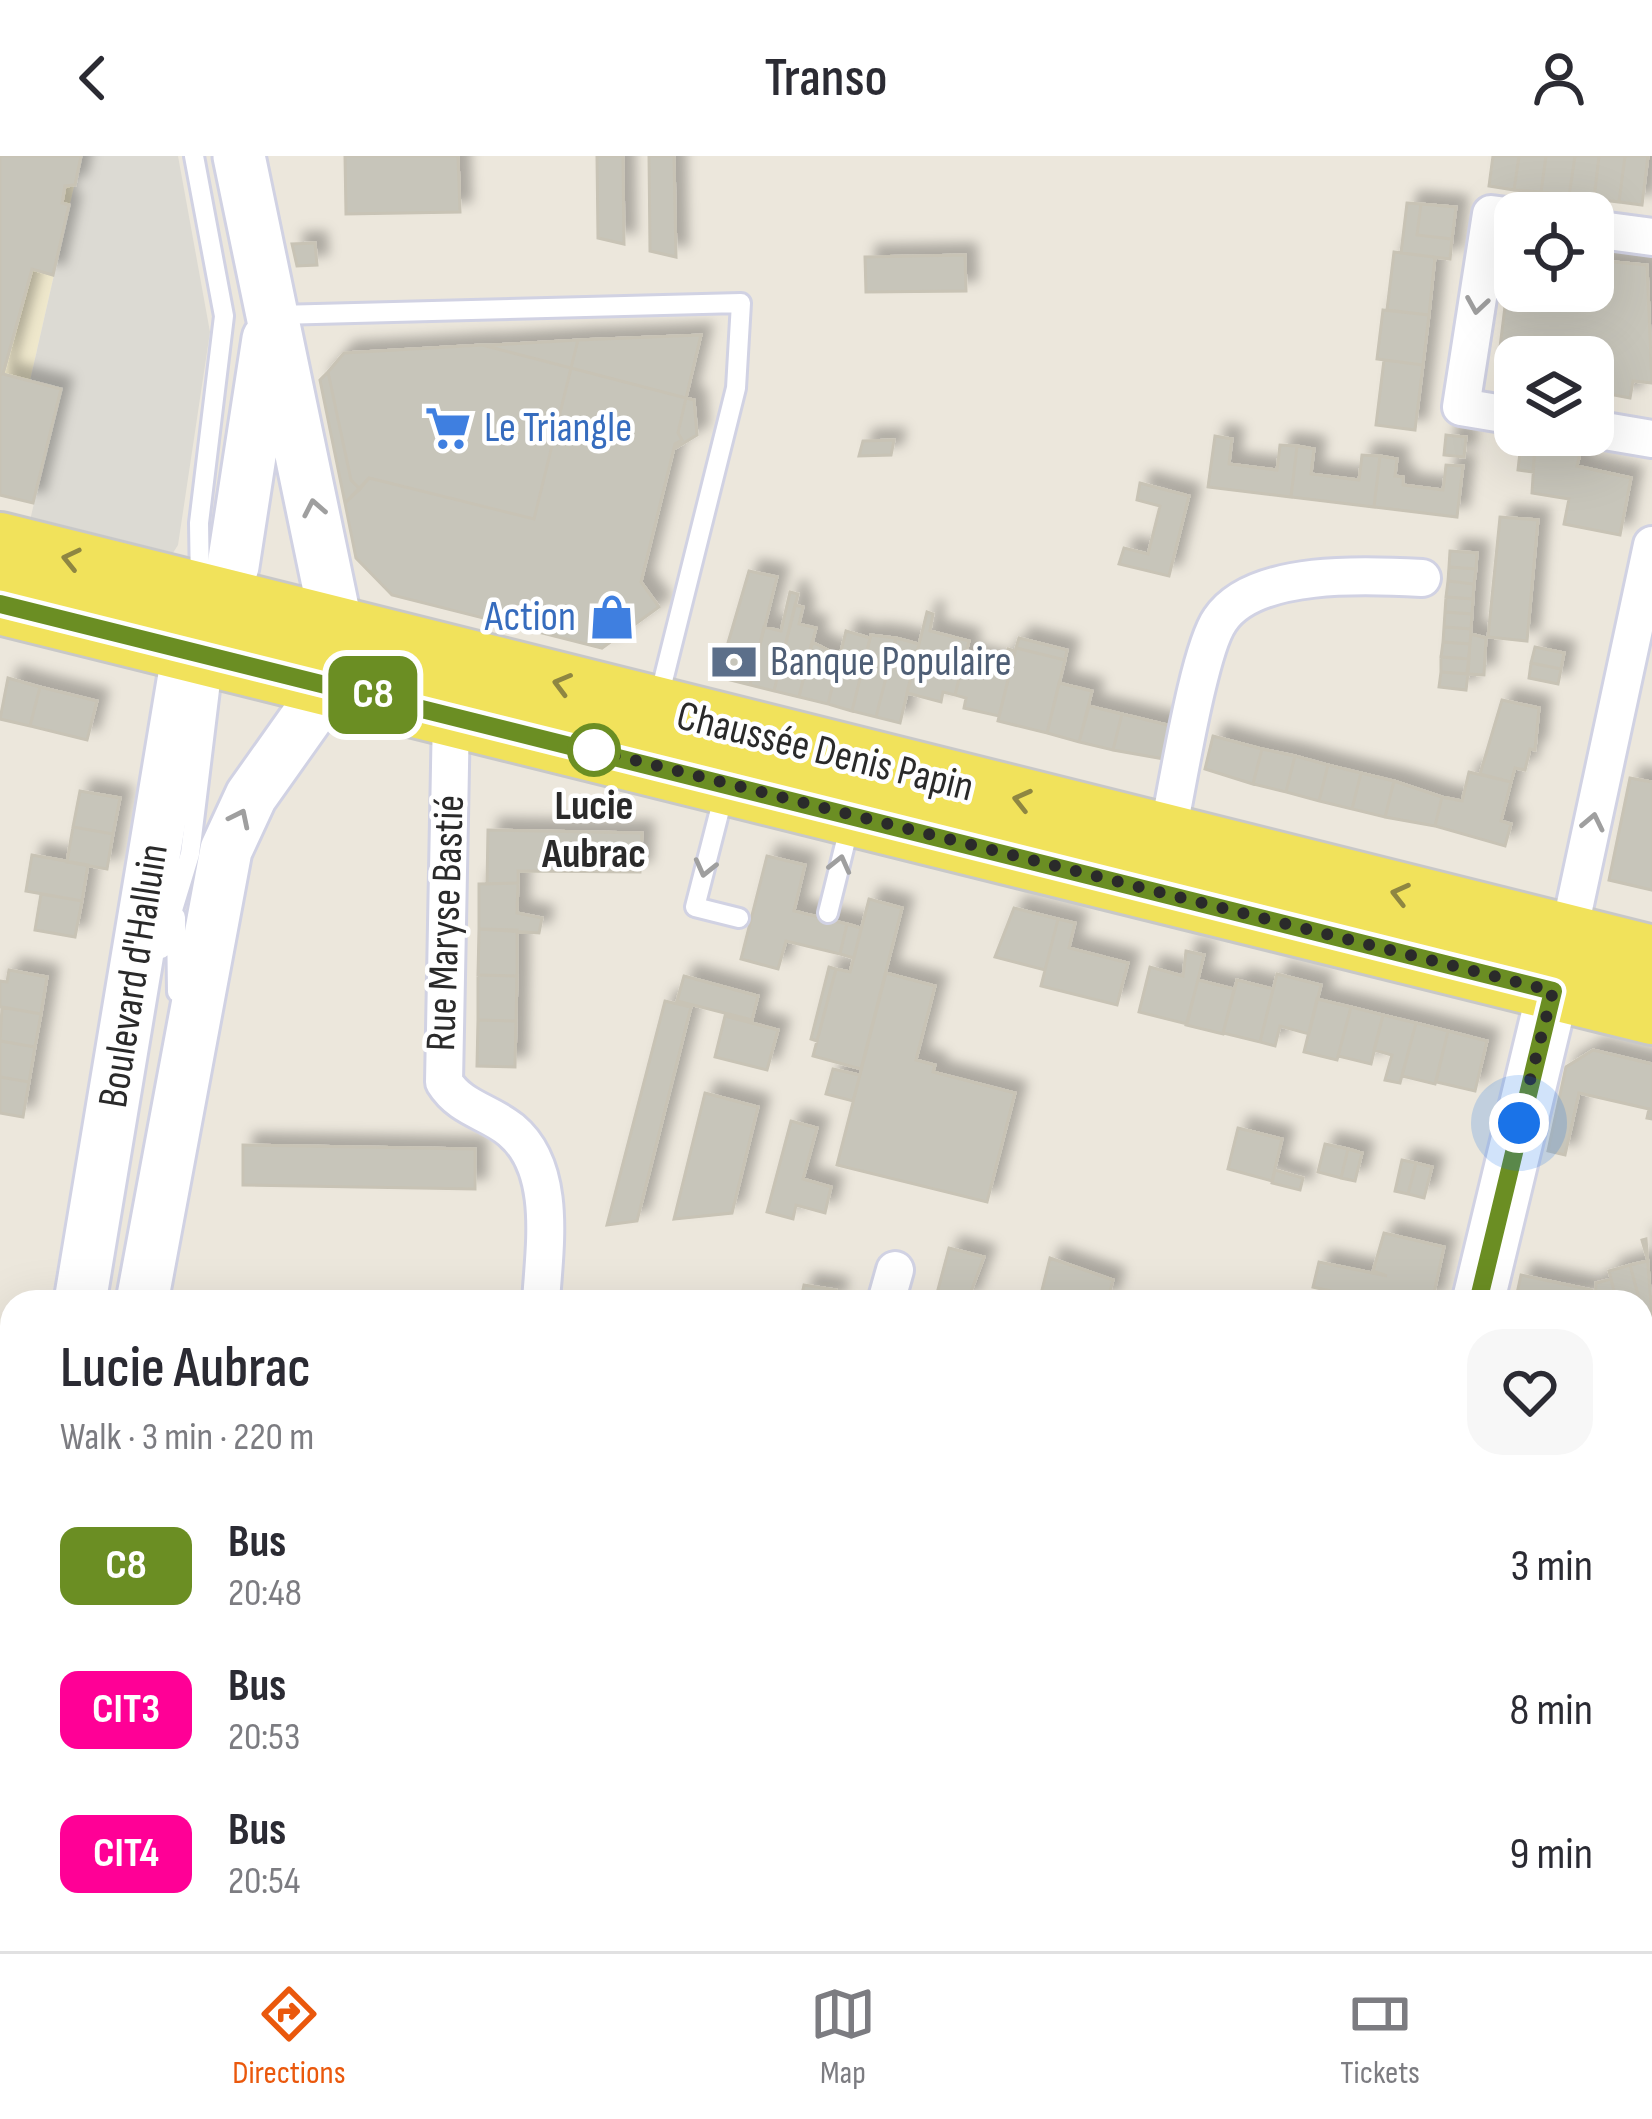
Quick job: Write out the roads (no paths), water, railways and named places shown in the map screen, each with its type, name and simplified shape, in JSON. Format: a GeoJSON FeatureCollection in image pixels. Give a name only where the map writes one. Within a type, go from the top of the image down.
{"type":"FeatureCollection","features":[{"type":"Feature","properties":{"kind":"main road"},"geometry":{"type":"LineString","coordinates":[[239,156],[336,623],[327,684]]}},
{"type":"Feature","properties":{"kind":"main road","name":"Boulevard d'Halluin"},"geometry":{"type":"LineString","coordinates":[[82,1290],[202,624],[239,535],[272,315]]}},
{"type":"Feature","properties":{"kind":"main road","name":"Chaussée Denis Papin"},"geometry":{"type":"LineString","coordinates":[[0,543],[202,624],[327,684],[853,814],[1610,954]]}},
{"type":"Feature","properties":{"kind":"main road","name":"Chaussée Denis Papin"},"geometry":{"type":"LineString","coordinates":[[0,604],[202,624],[336,623],[656,710],[1167,836],[1610,954],[1652,1014]]}},
{"type":"Feature","properties":{"kind":"main road","name":"Boulevard d'Halluin"},"geometry":{"type":"LineString","coordinates":[[144,1290],[226,850],[251,796],[327,684]]}},
{"type":"Feature","properties":{"kind":"main road"},"geometry":{"type":"LineString","coordinates":[[1483,1290],[1610,954]]}},
{"type":"Feature","properties":{"kind":"street"},"geometry":{"type":"LineString","coordinates":[[1494,215],[1490,214],[1461,406],[1494,412]]}},
{"type":"Feature","properties":{"kind":"street"},"geometry":{"type":"LineString","coordinates":[[1614,232],[1652,237]]}},
{"type":"Feature","properties":{"kind":"street"},"geometry":{"type":"LineString","coordinates":[[1614,433],[1652,439]]}},
{"type":"Feature","properties":{"kind":"street"},"geometry":{"type":"LineString","coordinates":[[1610,954],[1652,545]]}},
{"type":"Feature","properties":{"kind":"street"},"geometry":{"type":"LineString","coordinates":[[1167,836],[1212,636],[1231,608],[1263,590],[1355,574],[1422,578]]}},
{"type":"Feature","properties":{"kind":"street","name":"Rue Maryse Bastié"},"geometry":{"type":"LineString","coordinates":[[451,714],[444,1082],[462,1104],[512,1131],[530,1155],[544,1213],[542,1290]]}},
{"type":"Feature","properties":{"kind":"lane"},"geometry":{"type":"LineString","coordinates":[[130,1290],[178,998],[177,814],[202,624],[197,560],[224,316],[194,156]]}},
{"type":"Feature","properties":{"kind":"lane"},"geometry":{"type":"LineString","coordinates":[[272,315],[741,303],[736,388],[656,710]]}},
{"type":"Feature","properties":{"kind":"lane"},"geometry":{"type":"LineString","coordinates":[[726,785],[695,907],[739,918]]}},
{"type":"Feature","properties":{"kind":"lane"},"geometry":{"type":"LineString","coordinates":[[828,913],[853,814]]}},
{"type":"Feature","properties":{"kind":"lane"},"geometry":{"type":"LineString","coordinates":[[98,1290],[153,972],[176,908]]}},
{"type":"Feature","properties":{"kind":"place","name":"Le Triangle"},"geometry":{"type":"Point","coordinates":[448,428]}},
{"type":"Feature","properties":{"kind":"place","name":"Action"},"geometry":{"type":"Point","coordinates":[612,617]}},
{"type":"Feature","properties":{"kind":"place","name":"Banque Populaire"},"geometry":{"type":"Point","coordinates":[734,662]}},
{"type":"Feature","properties":{"kind":"place","name":"Lucie Aubrac"},"geometry":{"type":"Point","coordinates":[594,750]}}]}
